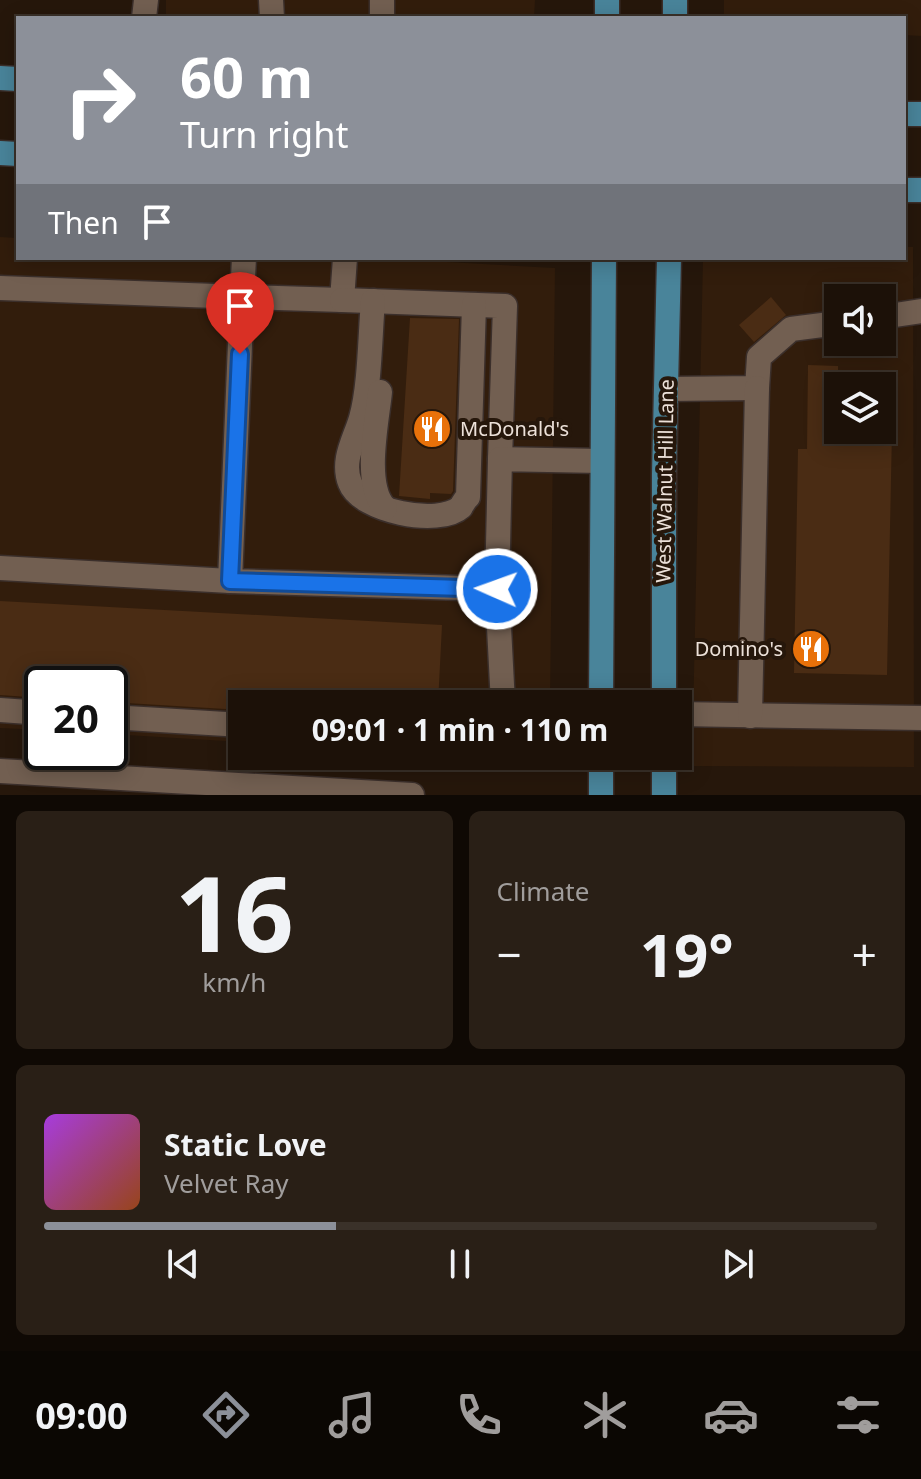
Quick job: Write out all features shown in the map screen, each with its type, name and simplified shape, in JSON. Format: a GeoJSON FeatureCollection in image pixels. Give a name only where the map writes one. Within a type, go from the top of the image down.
{"type":"FeatureCollection","features":[{"type":"Feature","properties":{"kind":"main road"},"geometry":{"type":"LineString","coordinates":[[601,690],[604,260]]}},
{"type":"Feature","properties":{"kind":"main road","name":"West Walnut Hill Lane"},"geometry":{"type":"LineString","coordinates":[[664,690],[669,260]]}},
{"type":"Feature","properties":{"kind":"main road"},"geometry":{"type":"LineString","coordinates":[[601,770],[601,795]]}},
{"type":"Feature","properties":{"kind":"main road"},"geometry":{"type":"LineString","coordinates":[[664,770],[664,795]]}},
{"type":"Feature","properties":{"kind":"lane"},"geometry":{"type":"LineString","coordinates":[[230,581],[244,260]]}},
{"type":"Feature","properties":{"kind":"lane"},"geometry":{"type":"LineString","coordinates":[[342,300],[345,260]]}},
{"type":"Feature","properties":{"kind":"lane"},"geometry":{"type":"LineString","coordinates":[[0,288],[505,306],[497,589],[502,690]]}},
{"type":"Feature","properties":{"kind":"lane"},"geometry":{"type":"LineString","coordinates":[[380,302],[375,491],[385,508],[410,515],[436,516],[461,507],[468,497],[474,305]]}},
{"type":"Feature","properties":{"kind":"lane"},"geometry":{"type":"LineString","coordinates":[[896,315],[921,311]]}},
{"type":"Feature","properties":{"kind":"lane"},"geometry":{"type":"LineString","coordinates":[[750,716],[759,357],[791,329],[824,325]]}},
{"type":"Feature","properties":{"kind":"lane"},"geometry":{"type":"LineString","coordinates":[[666,389],[757,388]]}},
{"type":"Feature","properties":{"kind":"lane"},"geometry":{"type":"LineString","coordinates":[[500,459],[601,461]]}},
{"type":"Feature","properties":{"kind":"lane"},"geometry":{"type":"LineString","coordinates":[[0,568],[230,581],[497,589]]}},
{"type":"Feature","properties":{"kind":"lane"},"geometry":{"type":"LineString","coordinates":[[0,710],[24,712]]}},
{"type":"Feature","properties":{"kind":"lane"},"geometry":{"type":"LineString","coordinates":[[692,714],[921,718]]}},
{"type":"Feature","properties":{"kind":"lane"},"geometry":{"type":"LineString","coordinates":[[128,718],[228,724]]}},
{"type":"Feature","properties":{"kind":"lane"},"geometry":{"type":"LineString","coordinates":[[0,771],[412,795]]}},
{"type":"Feature","properties":{"kind":"shaded area"},"geometry":{"type":"Polygon","coordinates":[[[166,0],[535,0],[534,16],[166,16],[166,0]]]}},
{"type":"Feature","properties":{"kind":"shaded area"},"geometry":{"type":"Polygon","coordinates":[[[724,0],[921,0],[921,36],[906,35],[906,16],[724,16],[724,0]]]}},
{"type":"Feature","properties":{"kind":"shaded area"},"geometry":{"type":"Polygon","coordinates":[[[0,237],[16,238],[16,260],[411,260],[555,268],[550,690],[228,690],[228,741],[128,735],[128,666],[24,666],[24,729],[0,728],[0,237]]]}},
{"type":"Feature","properties":{"kind":"shaded area"},"geometry":{"type":"Polygon","coordinates":[[[906,247],[913,247],[914,767],[692,766],[703,260],[906,260],[906,247]]]}},
{"type":"Feature","properties":{"kind":"building"},"geometry":{"type":"Polygon","coordinates":[[[771,297],[786,315],[754,342],[739,325],[771,297]]]}},
{"type":"Feature","properties":{"kind":"building","name":"McDonald's"},"geometry":{"type":"Polygon","coordinates":[[[410,318],[459,319],[453,491],[451,494],[430,493],[430,499],[399,496],[410,318]]]}},
{"type":"Feature","properties":{"kind":"building"},"geometry":{"type":"Polygon","coordinates":[[[808,365],[838,366],[838,372],[824,372],[824,444],[892,444],[887,675],[794,673],[798,449],[807,449],[808,365]]]}},
{"type":"Feature","properties":{"kind":"building"},"geometry":{"type":"Polygon","coordinates":[[[0,601],[442,625],[439,690],[228,690],[228,709],[128,703],[128,666],[24,666],[24,697],[0,695],[0,601]]]}},
{"type":"Feature","properties":{"kind":"place","name":"McDonald's"},"geometry":{"type":"Point","coordinates":[432,429]}},
{"type":"Feature","properties":{"kind":"place","name":"Domino's"},"geometry":{"type":"Point","coordinates":[811,649]}},
{"type":"Feature","properties":{"kind":"route"},"geometry":{"type":"LineString","coordinates":[[240,354],[230,581],[497,589]]}}]}
